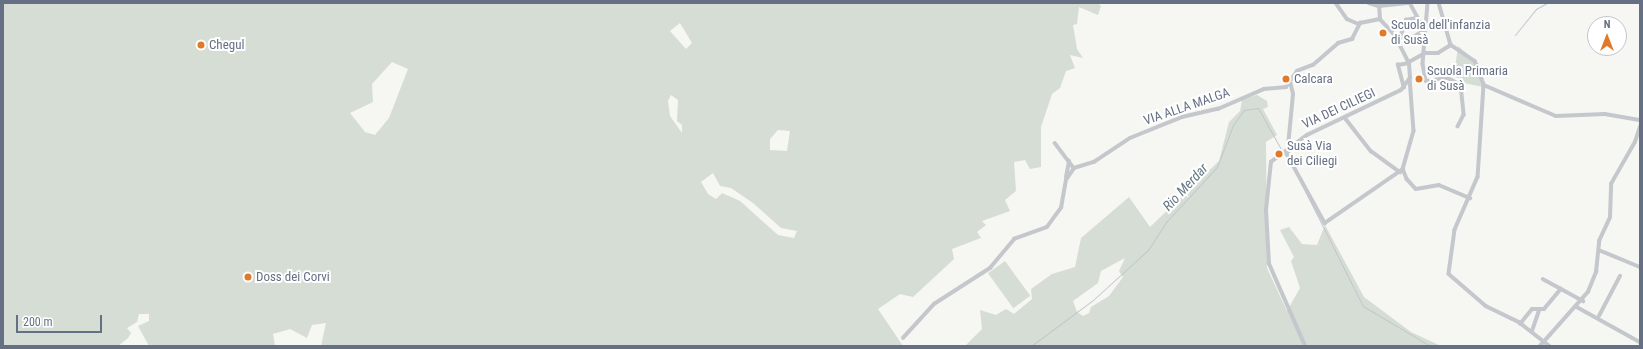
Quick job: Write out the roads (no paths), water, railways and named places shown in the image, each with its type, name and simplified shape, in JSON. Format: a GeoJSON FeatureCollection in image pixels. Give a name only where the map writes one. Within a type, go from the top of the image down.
{"type":"FeatureCollection","features":[{"type":"Feature","properties":{"kind":"street"},"geometry":{"type":"LineString","coordinates":[[1336,3],[1348,20],[1359,24],[1380,19]]}},
{"type":"Feature","properties":{"kind":"street"},"geometry":{"type":"LineString","coordinates":[[1369,3],[1379,6],[1410,3],[1416,18],[1425,30]]}},
{"type":"Feature","properties":{"kind":"street"},"geometry":{"type":"LineString","coordinates":[[1428,3],[1429,22],[1425,30],[1427,82],[1448,78],[1461,85],[1464,115],[1458,127]]}},
{"type":"Feature","properties":{"kind":"street"},"geometry":{"type":"LineString","coordinates":[[1439,3],[1451,45],[1475,61],[1484,85],[1478,178],[1455,230],[1449,274],[1486,306],[1532,331],[1550,346]]}},
{"type":"Feature","properties":{"kind":"street"},"geometry":{"type":"LineString","coordinates":[[1288,139],[1296,142],[1287,154],[1325,223],[1402,171],[1414,131],[1409,63],[1398,38],[1380,19],[1379,6]]}},
{"type":"Feature","properties":{"kind":"street"},"geometry":{"type":"LineString","coordinates":[[1398,38],[1406,20],[1416,18]]}},
{"type":"Feature","properties":{"kind":"street","name":"VIA ALLA MALGA"},"geometry":{"type":"LineString","coordinates":[[1074,168],[1094,162],[1130,138],[1182,117],[1218,109],[1264,89],[1284,88],[1297,71],[1313,65],[1338,43],[1352,39],[1359,24]]}},
{"type":"Feature","properties":{"kind":"street"},"geometry":{"type":"LineString","coordinates":[[1398,38],[1412,38],[1425,30]]}},
{"type":"Feature","properties":{"kind":"street"},"geometry":{"type":"LineString","coordinates":[[1404,88],[1398,65],[1409,63],[1425,53],[1438,53],[1451,45]]}},
{"type":"Feature","properties":{"kind":"street"},"geometry":{"type":"LineString","coordinates":[[1404,88],[1410,78]]}},
{"type":"Feature","properties":{"kind":"street"},"geometry":{"type":"LineString","coordinates":[[1286,148],[1293,94],[1290,82]]}},
{"type":"Feature","properties":{"kind":"street"},"geometry":{"type":"LineString","coordinates":[[1484,85],[1556,116],[1605,114],[1640,120]]}},
{"type":"Feature","properties":{"kind":"street","name":"VIA DEI CILIEGI"},"geometry":{"type":"LineString","coordinates":[[1305,346],[1269,264],[1266,210],[1270,169],[1273,158],[1296,142],[1346,119],[1357,109],[1404,88]]}},
{"type":"Feature","properties":{"kind":"street"},"geometry":{"type":"LineString","coordinates":[[1346,119],[1371,151],[1402,171],[1416,189],[1439,186],[1470,198]]}},
{"type":"Feature","properties":{"kind":"street"},"geometry":{"type":"LineString","coordinates":[[1540,346],[1583,301],[1596,272],[1599,250],[1610,217],[1611,184],[1635,142],[1640,127]]}},
{"type":"Feature","properties":{"kind":"street"},"geometry":{"type":"LineString","coordinates":[[1055,143],[1070,160],[1074,168],[1066,180]]}},
{"type":"Feature","properties":{"kind":"street"},"geometry":{"type":"LineString","coordinates":[[903,338],[934,304],[990,268],[1014,239],[1047,226],[1061,208],[1070,160]]}},
{"type":"Feature","properties":{"kind":"street"},"geometry":{"type":"LineString","coordinates":[[1599,250],[1640,267]]}},
{"type":"Feature","properties":{"kind":"street"},"geometry":{"type":"LineString","coordinates":[[1599,316],[1620,276]]}},
{"type":"Feature","properties":{"kind":"street"},"geometry":{"type":"LineString","coordinates":[[1543,279],[1583,301]]}},
{"type":"Feature","properties":{"kind":"street"},"geometry":{"type":"LineString","coordinates":[[1532,331],[1539,311],[1561,289]]}},
{"type":"Feature","properties":{"kind":"street"},"geometry":{"type":"LineString","coordinates":[[1577,307],[1599,316],[1640,342]]}},
{"type":"Feature","properties":{"kind":"street"},"geometry":{"type":"LineString","coordinates":[[1520,324],[1532,309],[1539,311]]}},
{"type":"Feature","properties":{"kind":"waterway"},"geometry":{"type":"LineString","coordinates":[[1515,35],[1536,9],[1547,3]]}},
{"type":"Feature","properties":{"kind":"waterway","name":"Rio Merdar"},"geometry":{"type":"LineString","coordinates":[[1031,346],[1093,300],[1148,250],[1167,221],[1217,167],[1233,125],[1244,110],[1258,108],[1282,151]]}},
{"type":"Feature","properties":{"kind":"waterway","name":"Rio Merdar"},"geometry":{"type":"LineString","coordinates":[[1300,181],[1363,306],[1430,346]]}},
{"type":"Feature","properties":{"kind":"place","name":"Scuola dell'infanzia di Susà"},"geometry":{"type":"Point","coordinates":[1383,33]}},
{"type":"Feature","properties":{"kind":"place","name":"Chegul"},"geometry":{"type":"Point","coordinates":[201,45]}},
{"type":"Feature","properties":{"kind":"place","name":"Calcara"},"geometry":{"type":"Point","coordinates":[1286,79]}},
{"type":"Feature","properties":{"kind":"place","name":"Scuola Primaria di Susà"},"geometry":{"type":"Point","coordinates":[1419,79]}},
{"type":"Feature","properties":{"kind":"place","name":"Susà Via dei Ciliegi"},"geometry":{"type":"Point","coordinates":[1279,154]}},
{"type":"Feature","properties":{"kind":"place","name":"Doss dei Corvi"},"geometry":{"type":"Point","coordinates":[248,277]}}]}
